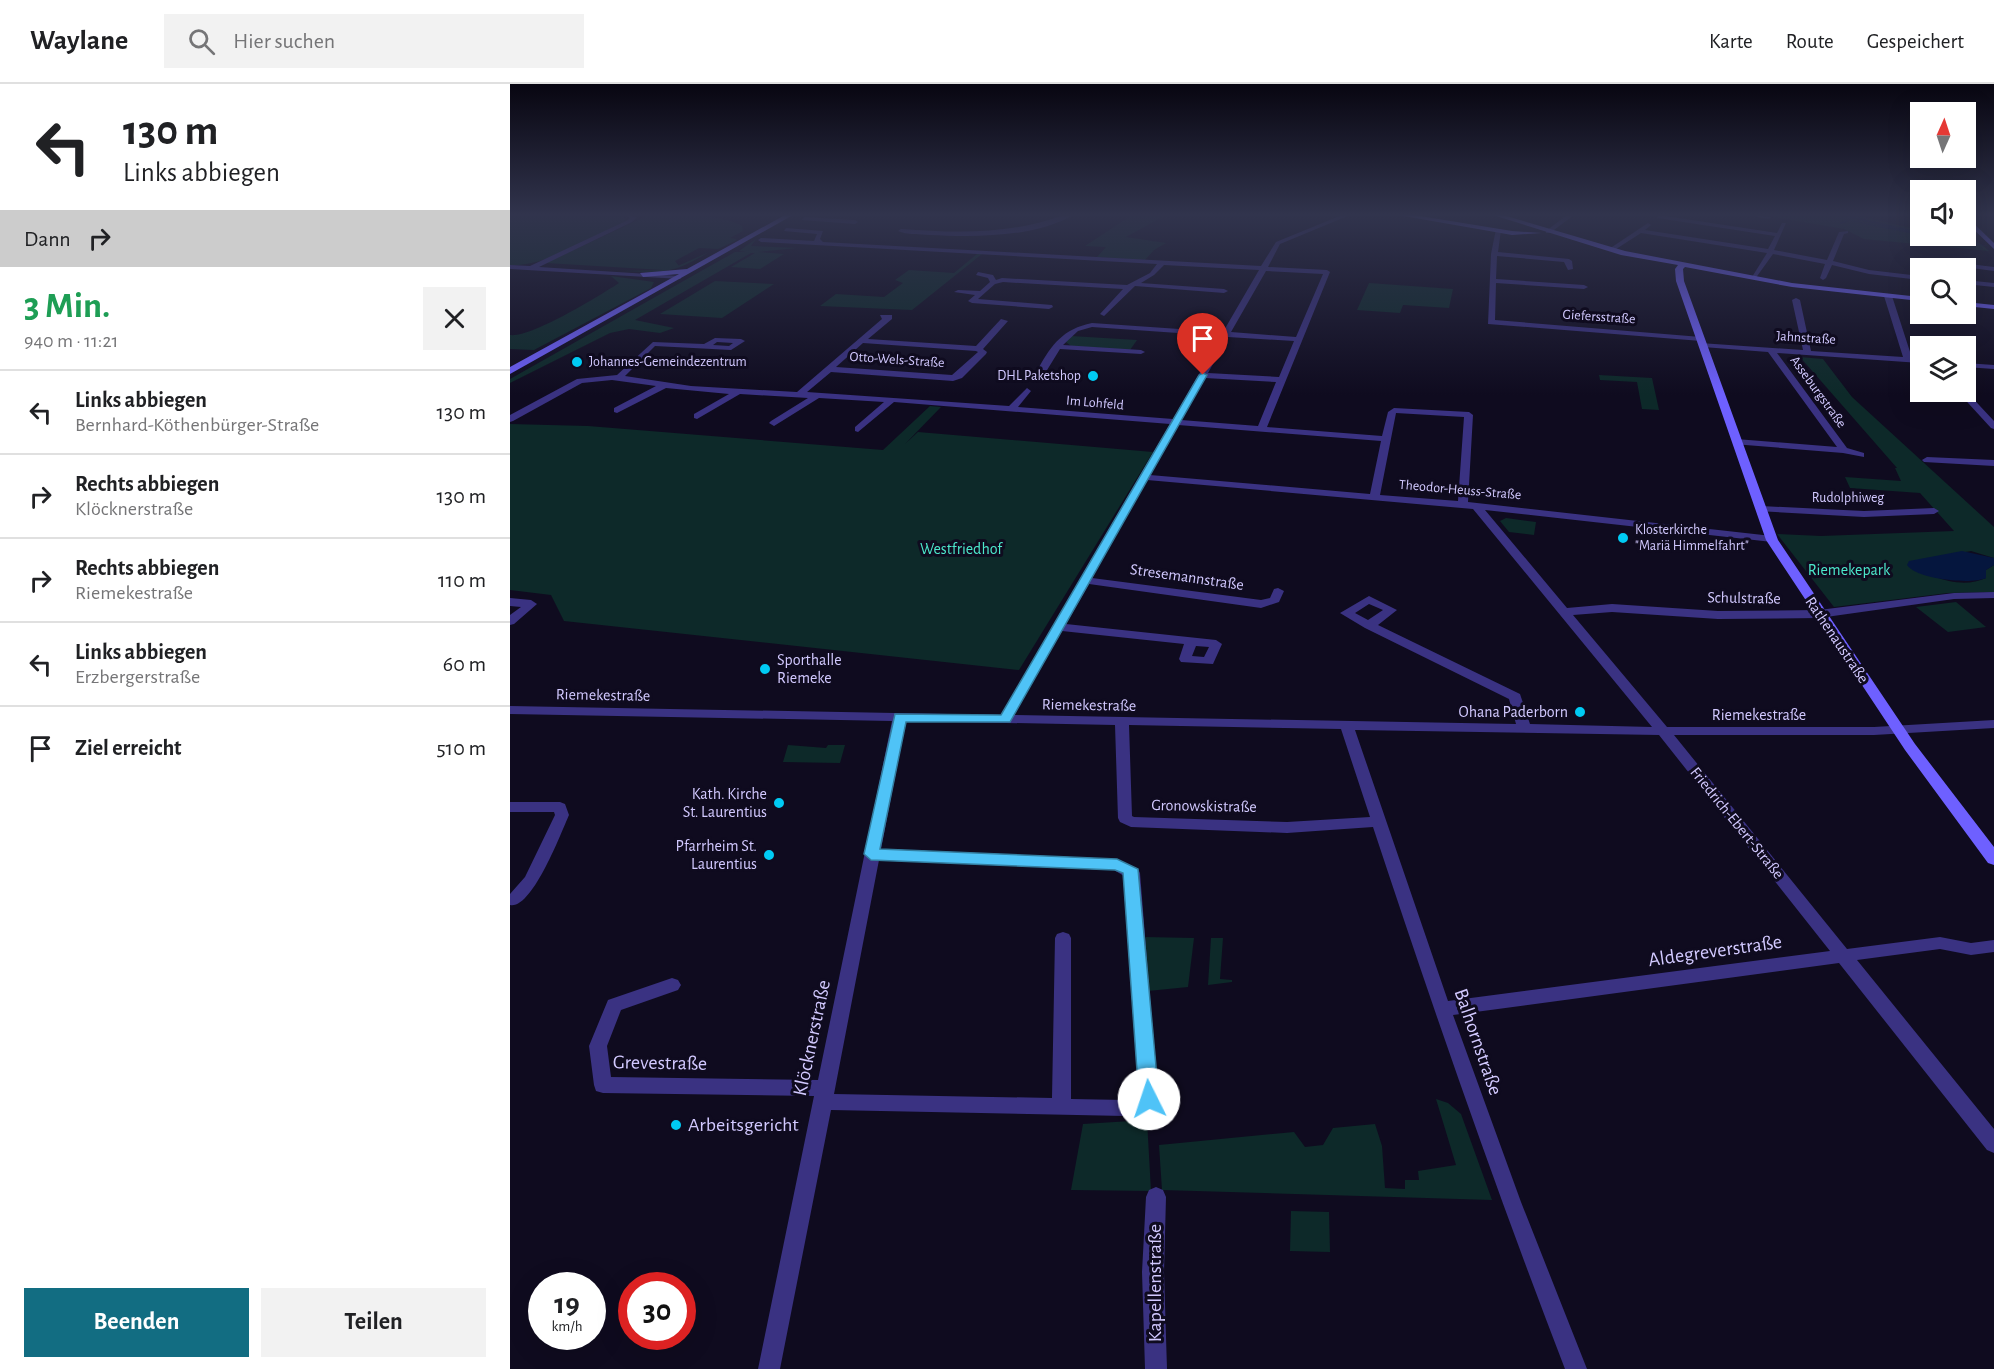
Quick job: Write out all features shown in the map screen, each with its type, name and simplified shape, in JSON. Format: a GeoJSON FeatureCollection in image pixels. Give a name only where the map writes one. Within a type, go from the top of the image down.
{"type":"FeatureCollection","features":[{"type":"Feature","properties":{"kind":"street"},"geometry":{"type":"LineString","coordinates":[[643,275],[679,278]]}},
{"type":"Feature","properties":{"kind":"street"},"geometry":{"type":"LineString","coordinates":[[510,371],[684,275]]}},
{"type":"Feature","properties":{"kind":"street"},"geometry":{"type":"LineString","coordinates":[[984,275],[991,276],[994,282]]}},
{"type":"Feature","properties":{"kind":"street"},"geometry":{"type":"LineString","coordinates":[[1104,314],[1130,286],[1150,275]]}},
{"type":"Feature","properties":{"kind":"street"},"geometry":{"type":"LineString","coordinates":[[1005,720],[1177,423],[1224,335],[1247,304],[1260,275]]}},
{"type":"Feature","properties":{"kind":"street"},"geometry":{"type":"LineString","coordinates":[[1261,429],[1326,275]]}},
{"type":"Feature","properties":{"kind":"street","name":"Giefersstraße"},"geometry":{"type":"LineString","coordinates":[[1493,275],[1491,322],[1702,342]]}},
{"type":"Feature","properties":{"kind":"street","name":"Rathenaustraße"},"geometry":{"type":"LineString","coordinates":[[1679,275],[1772,539],[1819,614],[1899,731],[1994,859]]}},
{"type":"Feature","properties":{"kind":"street"},"geometry":{"type":"LineString","coordinates":[[1744,275],[1819,289],[1910,298]]}},
{"type":"Feature","properties":{"kind":"street"},"geometry":{"type":"LineString","coordinates":[[1894,275],[1910,277]]}},
{"type":"Feature","properties":{"kind":"street"},"geometry":{"type":"LineString","coordinates":[[1049,307],[972,301],[994,282],[1008,280],[1224,291]]}},
{"type":"Feature","properties":{"kind":"street"},"geometry":{"type":"LineString","coordinates":[[1493,281],[1584,287]]}},
{"type":"Feature","properties":{"kind":"street"},"geometry":{"type":"LineString","coordinates":[[1036,292],[1045,282]]}},
{"type":"Feature","properties":{"kind":"street"},"geometry":{"type":"LineString","coordinates":[[1976,283],[1994,285]]}},
{"type":"Feature","properties":{"kind":"street"},"geometry":{"type":"LineString","coordinates":[[958,292],[981,293]]}},
{"type":"Feature","properties":{"kind":"street"},"geometry":{"type":"LineString","coordinates":[[1888,296],[1908,359]]}},
{"type":"Feature","properties":{"kind":"street"},"geometry":{"type":"LineString","coordinates":[[1797,300],[1807,352]]}},
{"type":"Feature","properties":{"kind":"street"},"geometry":{"type":"LineString","coordinates":[[1976,305],[1994,307]]}},
{"type":"Feature","properties":{"kind":"street"},"geometry":{"type":"LineString","coordinates":[[800,394],[889,317],[883,317]]}},
{"type":"Feature","properties":{"kind":"street","name":"Otto-Wels-Straße"},"geometry":{"type":"LineString","coordinates":[[978,349],[1004,321]]}},
{"type":"Feature","properties":{"kind":"street"},"geometry":{"type":"LineString","coordinates":[[1041,374],[1042,366],[1074,330],[1092,326],[1297,339]]}},
{"type":"Feature","properties":{"kind":"street","name":"Otto-Wels-Straße"},"geometry":{"type":"LineString","coordinates":[[829,369],[953,378],[983,352],[978,349],[862,341]]}},
{"type":"Feature","properties":{"kind":"street","name":"Jahnstraße"},"geometry":{"type":"LineString","coordinates":[[1702,342],[1908,359]]}},
{"type":"Feature","properties":{"kind":"street"},"geometry":{"type":"LineString","coordinates":[[619,378],[653,344],[705,347]]}},
{"type":"Feature","properties":{"kind":"street"},"geometry":{"type":"LineString","coordinates":[[1060,346],[1141,352]]}},
{"type":"Feature","properties":{"kind":"street","name":"Asseburgstraße"},"geometry":{"type":"LineString","coordinates":[[1770,349],[1844,450]]}},
{"type":"Feature","properties":{"kind":"street"},"geometry":{"type":"LineString","coordinates":[[1976,366],[1994,367]]}},
{"type":"Feature","properties":{"kind":"street"},"geometry":{"type":"LineString","coordinates":[[1203,375],[1282,381]]}},
{"type":"Feature","properties":{"kind":"street","name":"Im Lohfeld"},"geometry":{"type":"LineString","coordinates":[[510,419],[580,381],[603,377],[663,386],[891,400],[1386,439]]}},
{"type":"Feature","properties":{"kind":"street"},"geometry":{"type":"LineString","coordinates":[[617,410],[663,386]]}},
{"type":"Feature","properties":{"kind":"street"},"geometry":{"type":"LineString","coordinates":[[698,417],[739,391]]}},
{"type":"Feature","properties":{"kind":"street"},"geometry":{"type":"LineString","coordinates":[[1011,409],[1027,391]]}},
{"type":"Feature","properties":{"kind":"street"},"geometry":{"type":"LineString","coordinates":[[774,423],[818,395]]}},
{"type":"Feature","properties":{"kind":"street"},"geometry":{"type":"LineString","coordinates":[[858,429],[891,400]]}},
{"type":"Feature","properties":{"kind":"street"},"geometry":{"type":"LineString","coordinates":[[1971,402],[1994,426]]}},
{"type":"Feature","properties":{"kind":"street"},"geometry":{"type":"LineString","coordinates":[[1374,497],[1386,439],[1395,410],[1470,415],[1470,505]]}},
{"type":"Feature","properties":{"kind":"street","name":"Asseburgstraße"},"geometry":{"type":"LineString","coordinates":[[1736,442],[1844,450],[1861,455]]}},
{"type":"Feature","properties":{"kind":"street"},"geometry":{"type":"LineString","coordinates":[[1927,460],[1994,463]]}},
{"type":"Feature","properties":{"kind":"street","name":"Theodor-Heuss-Straße"},"geometry":{"type":"LineString","coordinates":[[1145,477],[1470,505],[1772,539]]}},
{"type":"Feature","properties":{"kind":"street","name":"Friedrich-Ebert-Straße"},"geometry":{"type":"LineString","coordinates":[[1470,505],[1564,612],[1663,731],[1994,1144]]}},
{"type":"Feature","properties":{"kind":"street","name":"Rudolphiweg"},"geometry":{"type":"LineString","coordinates":[[1761,509],[1864,514],[1934,511]]}},
{"type":"Feature","properties":{"kind":"street","name":"Stresemannstraße"},"geometry":{"type":"LineString","coordinates":[[1084,580],[1261,604],[1275,600],[1278,591]]}},
{"type":"Feature","properties":{"kind":"street","name":"Schulstraße"},"geometry":{"type":"LineString","coordinates":[[1564,612],[1612,608],[1718,615],[1819,614],[1954,596],[1994,595]]}},
{"type":"Feature","properties":{"kind":"street"},"geometry":{"type":"LineString","coordinates":[[510,602],[531,604],[510,621]]}},
{"type":"Feature","properties":{"kind":"street"},"geometry":{"type":"LineString","coordinates":[[1369,625],[1515,697],[1524,728]]}},
{"type":"Feature","properties":{"kind":"street"},"geometry":{"type":"LineString","coordinates":[[1057,627],[1191,641]]}},
{"type":"Feature","properties":{"kind":"street","name":"Riemekestraße"},"geometry":{"type":"LineString","coordinates":[[510,710],[1663,731],[1899,731],[1994,723]]}},
{"type":"Feature","properties":{"kind":"street","name":"Klöcknerstraße"},"geometry":{"type":"LineString","coordinates":[[769,1369],[900,717]]}},
{"type":"Feature","properties":{"kind":"street","name":"Gronowskistraße"},"geometry":{"type":"LineString","coordinates":[[1122,722],[1125,818],[1131,822],[1316,827],[1348,826],[1380,821]]}},
{"type":"Feature","properties":{"kind":"street","name":"Balhornstraße"},"geometry":{"type":"LineString","coordinates":[[1347,727],[1442,1009],[1511,1202],[1576,1369]]}},
{"type":"Feature","properties":{"kind":"street"},"geometry":{"type":"LineString","coordinates":[[510,807],[560,807],[562,815],[531,880],[514,900]]}},
{"type":"Feature","properties":{"kind":"street"},"geometry":{"type":"LineString","coordinates":[[823,1095],[1061,1108],[1125,1108],[1149,1099],[1132,873],[1117,864],[871,854]]}},
{"type":"Feature","properties":{"kind":"street"},"geometry":{"type":"LineString","coordinates":[[1061,1108],[1063,938]]}},
{"type":"Feature","properties":{"kind":"street","name":"Aldegreverstraße"},"geometry":{"type":"LineString","coordinates":[[1442,1009],[1940,943],[1971,949],[1994,946]]}},
{"type":"Feature","properties":{"kind":"street","name":"Grevestraße"},"geometry":{"type":"LineString","coordinates":[[672,985],[614,1005],[598,1046],[603,1085],[823,1095]]}},
{"type":"Feature","properties":{"kind":"street","name":"Kapellenstraße"},"geometry":{"type":"LineString","coordinates":[[1156,1197],[1152,1272],[1156,1369]]}},
{"type":"Feature","properties":{"kind":"green space"},"geometry":{"type":"Polygon","coordinates":[[[694,275],[713,275],[635,320],[674,328],[660,333],[629,329],[610,333],[510,383],[510,379],[694,275]]]}},
{"type":"Feature","properties":{"kind":"green space"},"geometry":{"type":"Polygon","coordinates":[[[902,275],[956,275],[912,310],[820,306],[836,294],[884,297],[903,283],[895,280],[902,275]]]}},
{"type":"Feature","properties":{"kind":"green space"},"geometry":{"type":"Polygon","coordinates":[[[611,276],[654,282],[651,288],[534,350],[510,349],[510,335],[533,330],[581,306],[619,283],[611,276]]]}},
{"type":"Feature","properties":{"kind":"green space"},"geometry":{"type":"Polygon","coordinates":[[[715,281],[774,284],[722,318],[660,314],[715,281]]]}},
{"type":"Feature","properties":{"kind":"green space"},"geometry":{"type":"Polygon","coordinates":[[[1369,283],[1453,289],[1449,308],[1403,305],[1400,313],[1357,310],[1369,283]]]}},
{"type":"Feature","properties":{"kind":"green space"},"geometry":{"type":"Polygon","coordinates":[[[1071,336],[1137,340],[1130,350],[1071,346],[1066,342],[1071,336]]]}},
{"type":"Feature","properties":{"kind":"green space","name":"Riemekepark"},"geometry":{"type":"Polygon","coordinates":[[[1800,357],[1823,359],[1852,397],[1994,527],[1994,558],[1971,551],[1909,562],[1935,577],[1966,583],[1986,578],[1986,570],[1994,565],[1994,592],[1948,593],[1834,607],[1777,534],[1821,536],[1954,531],[1920,493],[1850,488],[1845,477],[1901,481],[1895,468],[1897,468],[1800,357]]]}},
{"type":"Feature","properties":{"kind":"green space"},"geometry":{"type":"Polygon","coordinates":[[[1599,375],[1652,378],[1659,410],[1642,409],[1637,382],[1600,380],[1599,375]]]}},
{"type":"Feature","properties":{"kind":"green space","name":"Westfriedhof"},"geometry":{"type":"Polygon","coordinates":[[[930,406],[941,407],[905,444],[918,432],[1153,452],[1019,670],[564,621],[551,595],[510,590],[510,424],[588,426],[883,450],[930,406]]]}},
{"type":"Feature","properties":{"kind":"green space"},"geometry":{"type":"Polygon","coordinates":[[[1506,518],[1536,522],[1534,535],[1509,532],[1500,521],[1506,518]]]}},
{"type":"Feature","properties":{"kind":"green space"},"geometry":{"type":"Polygon","coordinates":[[[1956,602],[1986,627],[1948,632],[1916,607],[1956,602]]]}},
{"type":"Feature","properties":{"kind":"green space"},"geometry":{"type":"Polygon","coordinates":[[[788,745],[826,748],[828,745],[845,745],[840,763],[783,762],[788,745]]]}},
{"type":"Feature","properties":{"kind":"green space"},"geometry":{"type":"Polygon","coordinates":[[[1144,937],[1194,938],[1188,987],[1148,991],[1144,937]]]}},
{"type":"Feature","properties":{"kind":"green space"},"geometry":{"type":"Polygon","coordinates":[[[1211,938],[1223,938],[1220,979],[1232,980],[1232,982],[1208,985],[1211,938]]]}},
{"type":"Feature","properties":{"kind":"green space"},"geometry":{"type":"Polygon","coordinates":[[[1436,1099],[1448,1103],[1461,1114],[1492,1200],[1162,1190],[1159,1145],[1294,1132],[1305,1147],[1323,1145],[1333,1128],[1375,1124],[1382,1146],[1385,1188],[1405,1189],[1405,1180],[1419,1180],[1418,1171],[1456,1165],[1436,1099]]]}},
{"type":"Feature","properties":{"kind":"green space"},"geometry":{"type":"Polygon","coordinates":[[[1147,1120],[1151,1191],[1071,1190],[1083,1124],[1147,1120]]]}},
{"type":"Feature","properties":{"kind":"green space"},"geometry":{"type":"Polygon","coordinates":[[[1291,1211],[1329,1212],[1330,1252],[1290,1251],[1291,1211]]]}},
{"type":"Feature","properties":{"kind":"water"},"geometry":{"type":"Polygon","coordinates":[[[1962,551],[1994,558],[1994,565],[1986,570],[1986,578],[1969,581],[1944,579],[1921,574],[1907,565],[1909,561],[1962,551]]]}},
{"type":"Feature","properties":{"kind":"place","name":"Johannes-Gemeindezentrum"},"geometry":{"type":"Point","coordinates":[577,362]}},
{"type":"Feature","properties":{"kind":"place","name":"DHL Paketshop"},"geometry":{"type":"Point","coordinates":[1093,376]}},
{"type":"Feature","properties":{"kind":"place","name":"Klosterkirche \"Mariä Himmelfahrt\""},"geometry":{"type":"Point","coordinates":[1623,538]}},
{"type":"Feature","properties":{"kind":"place","name":"Sporthalle Riemeke"},"geometry":{"type":"Point","coordinates":[765,669]}},
{"type":"Feature","properties":{"kind":"place","name":"Ohana Paderborn"},"geometry":{"type":"Point","coordinates":[1580,712]}},
{"type":"Feature","properties":{"kind":"place","name":"Kath. Kirche St. Laurentius"},"geometry":{"type":"Point","coordinates":[779,803]}},
{"type":"Feature","properties":{"kind":"place","name":"Pfarrheim St. Laurentius"},"geometry":{"type":"Point","coordinates":[769,855]}},
{"type":"Feature","properties":{"kind":"place","name":"Arbeitsgericht"},"geometry":{"type":"Point","coordinates":[676,1125]}},
{"type":"Feature","properties":{"kind":"route"},"geometry":{"type":"LineString","coordinates":[[1149,1099],[1132,873],[1129,869],[1117,864],[871,854],[900,717],[1005,720],[1203,375]]}}]}
